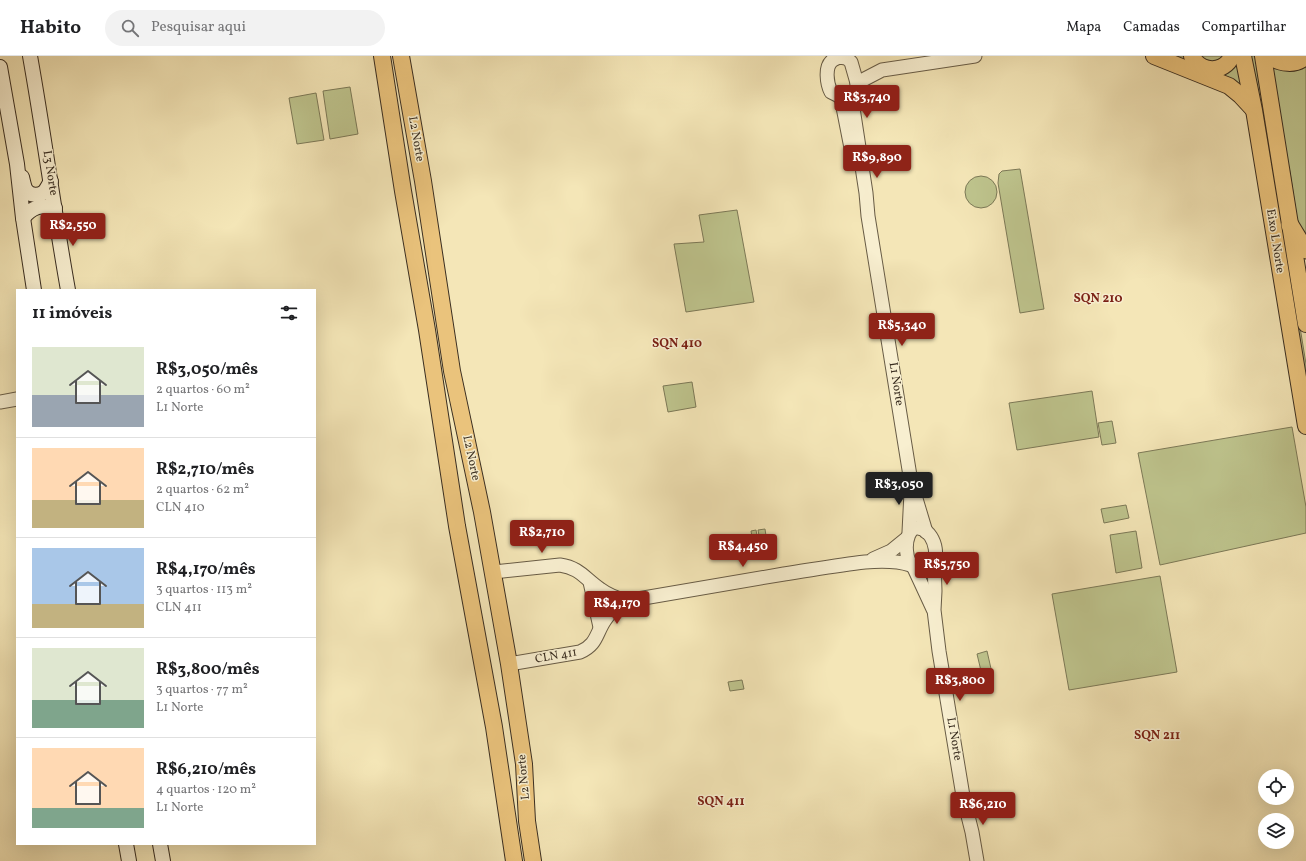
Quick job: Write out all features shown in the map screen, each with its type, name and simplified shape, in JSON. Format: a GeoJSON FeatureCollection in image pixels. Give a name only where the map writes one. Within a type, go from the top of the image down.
{"type":"FeatureCollection","features":[{"type":"Feature","properties":{"kind":"highway"},"geometry":{"type":"LineString","coordinates":[[1270,56],[1276,60],[1286,63],[1302,59],[1305,56]]}},
{"type":"Feature","properties":{"kind":"highway"},"geometry":{"type":"LineString","coordinates":[[1290,225],[1306,250]]}},
{"type":"Feature","properties":{"kind":"main road","name":"L3 Norte"},"geometry":{"type":"LineString","coordinates":[[30,56],[41,115],[58,234],[68,289]]}},
{"type":"Feature","properties":{"kind":"main road","name":"L2 Norte"},"geometry":{"type":"LineString","coordinates":[[382,56],[456,515],[494,727],[514,861]]}},
{"type":"Feature","properties":{"kind":"main road","name":"L2 Norte"},"geometry":{"type":"LineString","coordinates":[[402,56],[452,371],[494,572],[509,664],[519,727],[524,771],[527,822],[533,861]]}},
{"type":"Feature","properties":{"kind":"main road"},"geometry":{"type":"LineString","coordinates":[[1154,56],[1229,86],[1254,110]]}},
{"type":"Feature","properties":{"kind":"main road"},"geometry":{"type":"LineString","coordinates":[[1192,56],[1198,65],[1210,70],[1218,69],[1224,66],[1232,56]]}},
{"type":"Feature","properties":{"kind":"main road","name":"Eixo L Norte"},"geometry":{"type":"LineString","coordinates":[[1243,56],[1254,110],[1306,426]]}},
{"type":"Feature","properties":{"kind":"main road","name":"Eixo L Norte"},"geometry":{"type":"LineString","coordinates":[[1263,56],[1306,324]]}},
{"type":"Feature","properties":{"kind":"main road"},"geometry":{"type":"LineString","coordinates":[[0,67],[17,164],[23,218],[34,289]]}},
{"type":"Feature","properties":{"kind":"main road"},"geometry":{"type":"LineString","coordinates":[[17,164],[26,190],[30,194],[41,194],[45,191],[51,181]]}},
{"type":"Feature","properties":{"kind":"main road"},"geometry":{"type":"LineString","coordinates":[[23,218],[30,211],[38,207],[44,206],[55,208]]}},
{"type":"Feature","properties":{"kind":"main road"},"geometry":{"type":"LineString","coordinates":[[456,515],[466,512],[482,512]]}},
{"type":"Feature","properties":{"kind":"main road"},"geometry":{"type":"LineString","coordinates":[[494,727],[510,729],[519,727]]}},
{"type":"Feature","properties":{"kind":"main road"},"geometry":{"type":"LineString","coordinates":[[126,845],[129,861]]}},
{"type":"Feature","properties":{"kind":"main road"},"geometry":{"type":"LineString","coordinates":[[160,845],[163,861]]}},
{"type":"Feature","properties":{"kind":"street"},"geometry":{"type":"LineString","coordinates":[[857,82],[882,70],[974,56]]}},
{"type":"Feature","properties":{"kind":"street"},"geometry":{"type":"LineString","coordinates":[[848,60],[857,82],[855,92],[846,96],[831,92],[828,86],[827,77],[828,67],[832,58],[839,57],[882,70]]}},
{"type":"Feature","properties":{"kind":"street","name":"L1 Norte"},"geometry":{"type":"LineString","coordinates":[[846,96],[860,194],[868,216],[911,482],[926,532]]}},
{"type":"Feature","properties":{"kind":"street"},"geometry":{"type":"LineString","coordinates":[[0,402],[16,399]]}},
{"type":"Feature","properties":{"kind":"street","name":"L1 Norte"},"geometry":{"type":"LineString","coordinates":[[908,535],[911,482]]}},
{"type":"Feature","properties":{"kind":"street"},"geometry":{"type":"LineString","coordinates":[[494,572],[560,565],[574,568],[607,594],[626,601],[715,585],[865,562],[885,561],[912,566],[918,569],[925,569],[934,562],[936,554],[934,543],[926,532],[917,528],[891,551],[865,562]]}},
{"type":"Feature","properties":{"kind":"street"},"geometry":{"type":"LineString","coordinates":[[908,535],[907,554],[912,566]]}},
{"type":"Feature","properties":{"kind":"street","name":"L1 Norte"},"geometry":{"type":"LineString","coordinates":[[934,562],[934,610],[939,651],[963,796],[969,861]]}},
{"type":"Feature","properties":{"kind":"street","name":"L1 Norte"},"geometry":{"type":"LineString","coordinates":[[912,566],[934,610]]}},
{"type":"Feature","properties":{"kind":"street"},"geometry":{"type":"LineString","coordinates":[[590,582],[600,628]]}},
{"type":"Feature","properties":{"kind":"street","name":"CLN 411"},"geometry":{"type":"LineString","coordinates":[[509,664],[580,652],[592,645],[600,628],[610,613],[626,601]]}},
{"type":"Feature","properties":{"kind":"street","name":"L1 Norte"},"geometry":{"type":"LineString","coordinates":[[963,796],[972,832],[977,861]]}},
{"type":"Feature","properties":{"kind":"green space"},"geometry":{"type":"Polygon","coordinates":[[[1160,56],[1188,56],[1197,68],[1237,58],[1246,99],[1160,56]]]}},
{"type":"Feature","properties":{"kind":"green space"},"geometry":{"type":"Polygon","coordinates":[[[1195,56],[1230,56],[1218,65],[1195,56]]]}},
{"type":"Feature","properties":{"kind":"green space"},"geometry":{"type":"Polygon","coordinates":[[[1250,56],[1256,56],[1306,364],[1306,402],[1250,56]]]}},
{"type":"Feature","properties":{"kind":"green space"},"geometry":{"type":"Polygon","coordinates":[[[1306,59],[1306,243],[1299,232],[1270,61],[1306,59]]]}},
{"type":"Feature","properties":{"kind":"green space"},"geometry":{"type":"Polygon","coordinates":[[[350,87],[358,134],[330,139],[323,91],[350,87]]]}},
{"type":"Feature","properties":{"kind":"green space"},"geometry":{"type":"Polygon","coordinates":[[[316,93],[324,140],[297,144],[289,98],[316,93]]]}},
{"type":"Feature","properties":{"kind":"green space"},"geometry":{"type":"Polygon","coordinates":[[[1020,169],[1044,309],[1020,313],[998,183],[999,174],[1002,171],[1020,169]]]}},
{"type":"Feature","properties":{"kind":"green space"},"geometry":{"type":"Polygon","coordinates":[[[981,176],[987,177],[994,183],[997,192],[996,198],[990,205],[981,208],[975,207],[968,201],[965,192],[966,186],[972,179],[981,176]]]}},
{"type":"Feature","properties":{"kind":"green space"},"geometry":{"type":"Polygon","coordinates":[[[737,210],[754,302],[686,312],[674,244],[704,242],[699,215],[737,210]]]}},
{"type":"Feature","properties":{"kind":"green space"},"geometry":{"type":"Polygon","coordinates":[[[692,382],[696,407],[668,412],[663,386],[692,382]]]}},
{"type":"Feature","properties":{"kind":"green space"},"geometry":{"type":"Polygon","coordinates":[[[1092,391],[1099,437],[1017,450],[1009,403],[1092,391]]]}},
{"type":"Feature","properties":{"kind":"green space"},"geometry":{"type":"Polygon","coordinates":[[[1112,421],[1116,443],[1102,445],[1098,423],[1112,421]]]}},
{"type":"Feature","properties":{"kind":"green space"},"geometry":{"type":"Polygon","coordinates":[[[1292,427],[1306,507],[1306,533],[1160,565],[1138,453],[1292,427]]]}},
{"type":"Feature","properties":{"kind":"green space"},"geometry":{"type":"Polygon","coordinates":[[[1126,505],[1129,518],[1104,523],[1101,509],[1126,505]]]}},
{"type":"Feature","properties":{"kind":"green space"},"geometry":{"type":"Polygon","coordinates":[[[765,529],[769,556],[763,557],[758,530],[765,529]]]}},
{"type":"Feature","properties":{"kind":"green space"},"geometry":{"type":"Polygon","coordinates":[[[756,530],[761,558],[756,558],[751,531],[756,530]]]}},
{"type":"Feature","properties":{"kind":"green space"},"geometry":{"type":"Polygon","coordinates":[[[1136,531],[1142,568],[1116,573],[1110,535],[1136,531]]]}},
{"type":"Feature","properties":{"kind":"green space"},"geometry":{"type":"Polygon","coordinates":[[[1160,576],[1177,672],[1069,690],[1052,594],[1160,576]]]}},
{"type":"Feature","properties":{"kind":"green space"},"geometry":{"type":"Polygon","coordinates":[[[987,651],[992,673],[982,675],[977,654],[987,651]]]}},
{"type":"Feature","properties":{"kind":"green space"},"geometry":{"type":"Polygon","coordinates":[[[742,680],[744,689],[730,691],[728,682],[742,680]]]}},
{"type":"Feature","properties":{"kind":"district","name":"SQN 210"},"geometry":{"type":"Point","coordinates":[1098,299]}},
{"type":"Feature","properties":{"kind":"district","name":"SQN 410"},"geometry":{"type":"Point","coordinates":[677,344]}},
{"type":"Feature","properties":{"kind":"district","name":"SQN 211"},"geometry":{"type":"Point","coordinates":[1157,736]}},
{"type":"Feature","properties":{"kind":"district","name":"SQN 411"},"geometry":{"type":"Point","coordinates":[721,802]}}]}
